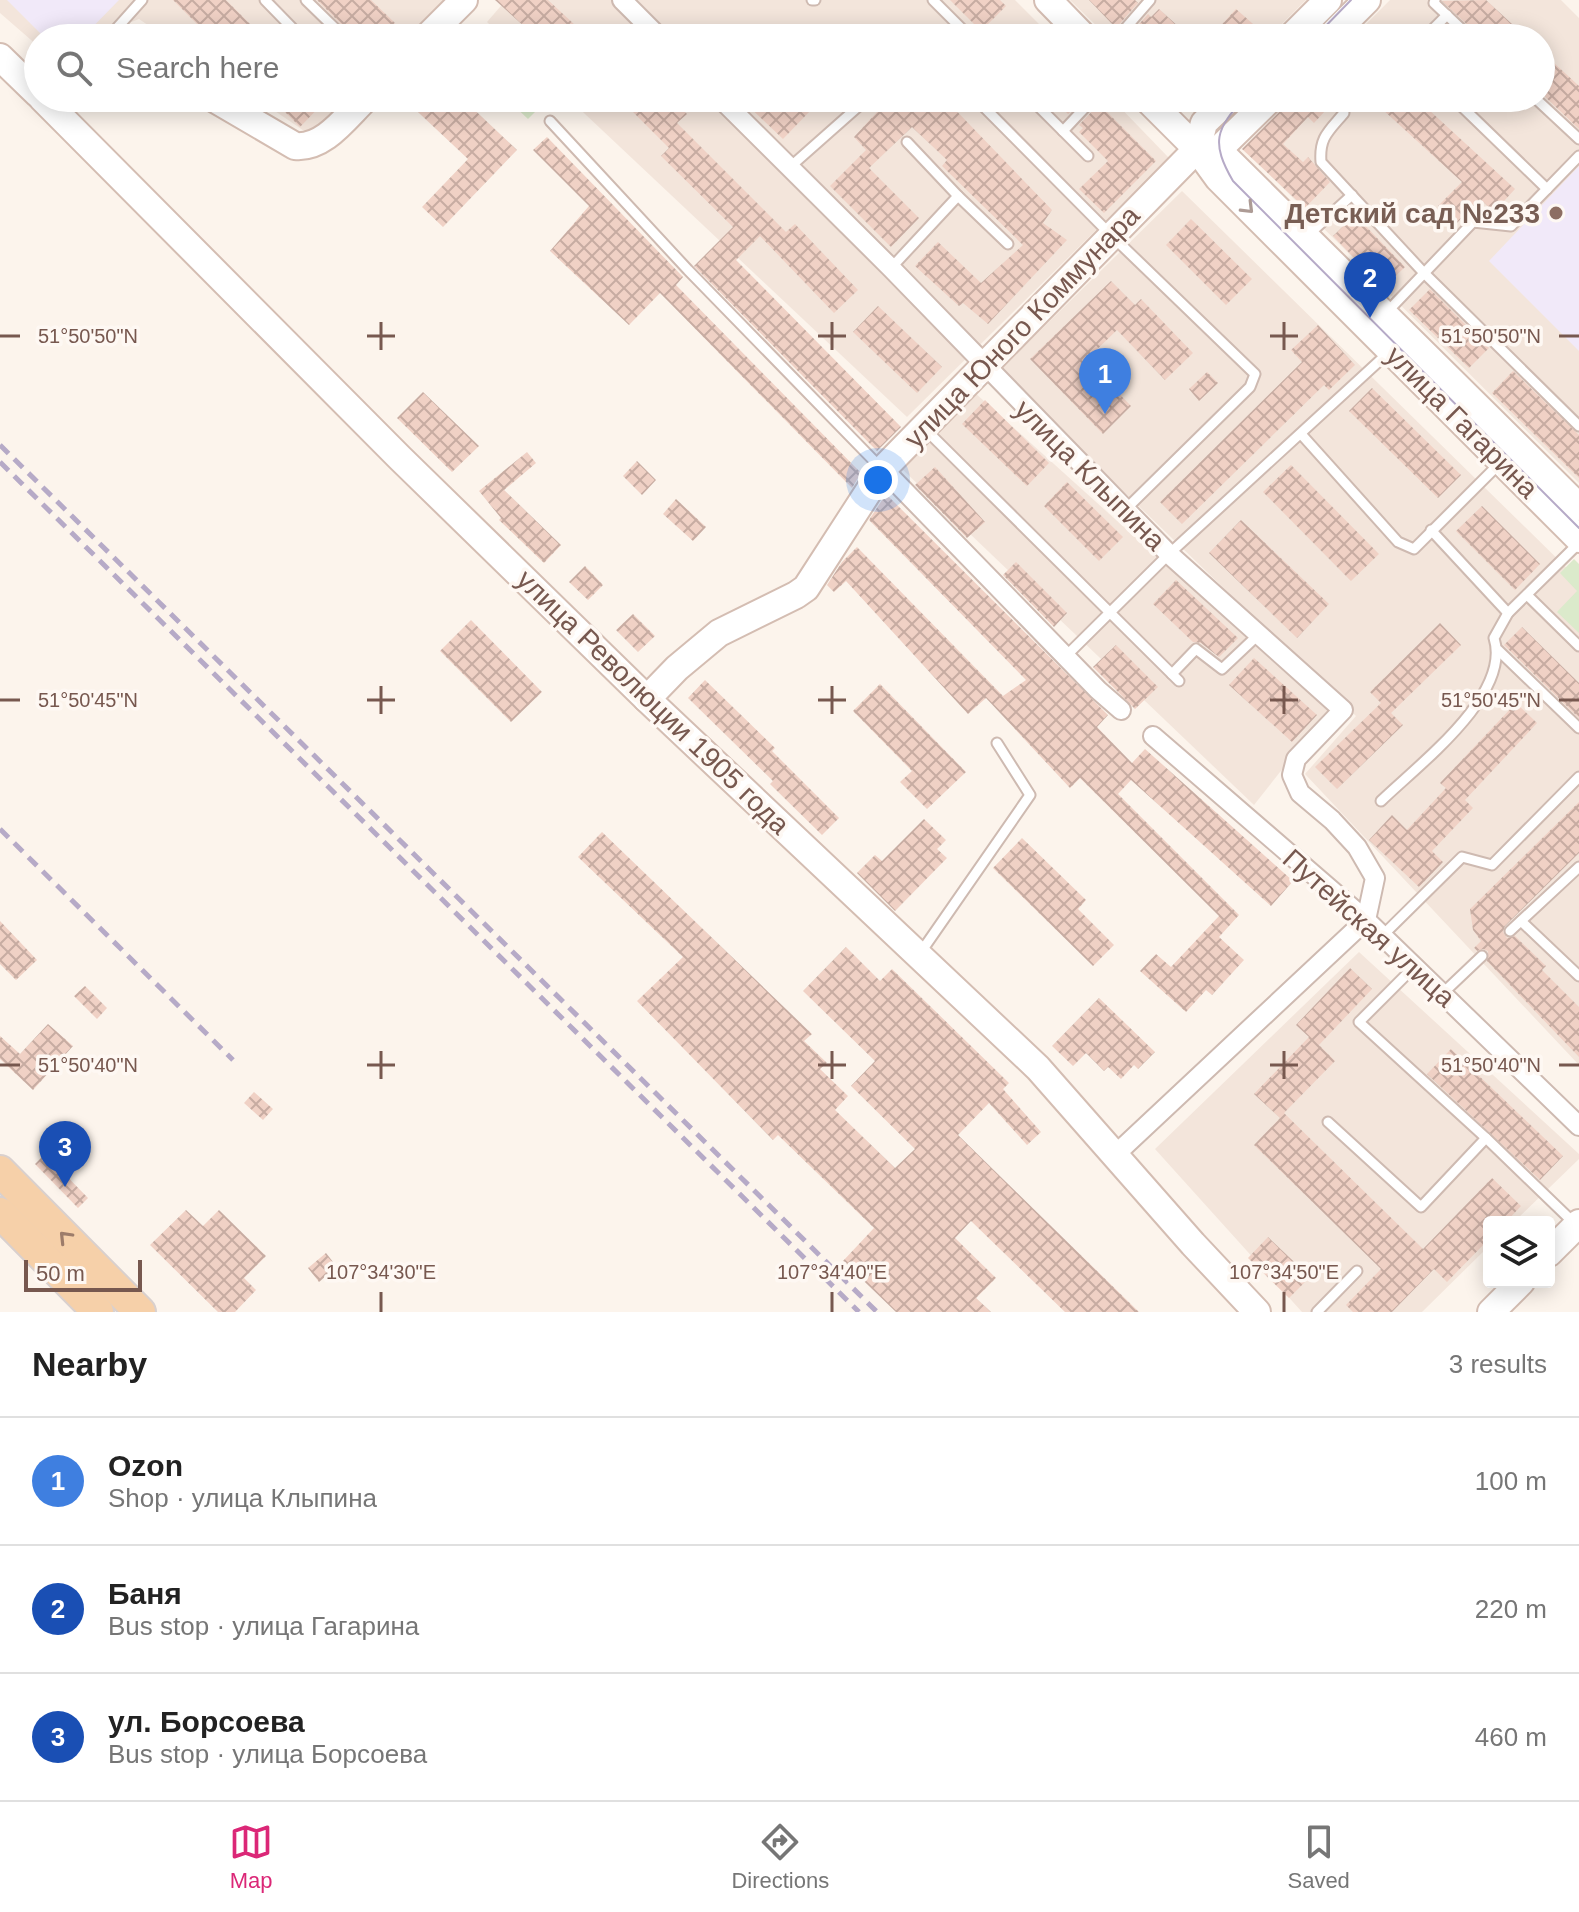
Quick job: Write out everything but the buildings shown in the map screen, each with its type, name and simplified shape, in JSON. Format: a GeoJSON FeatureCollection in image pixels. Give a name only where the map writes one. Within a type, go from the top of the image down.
{"type":"FeatureCollection","features":[{"type":"Feature","properties":{"kind":"main road"},"geometry":{"type":"LineString","coordinates":[[0,1171],[140,1312]]}},
{"type":"Feature","properties":{"kind":"main road"},"geometry":{"type":"LineString","coordinates":[[0,1213],[95,1311]]}},
{"type":"Feature","properties":{"kind":"street"},"geometry":{"type":"LineString","coordinates":[[622,0],[646,24]]}},
{"type":"Feature","properties":{"kind":"street"},"geometry":{"type":"LineString","coordinates":[[1048,0],[1071,24]]}},
{"type":"Feature","properties":{"kind":"street"},"geometry":{"type":"LineString","coordinates":[[1304,24],[1328,0]]}},
{"type":"Feature","properties":{"kind":"street"},"geometry":{"type":"LineString","coordinates":[[1343,24],[1367,0]]}},
{"type":"Feature","properties":{"kind":"street"},"geometry":{"type":"LineString","coordinates":[[438,24],[457,2]]}},
{"type":"Feature","properties":{"kind":"street","name":"улица Революции 1905 года"},"geometry":{"type":"LineString","coordinates":[[0,57],[24,78]]}},
{"type":"Feature","properties":{"kind":"street","name":"улица Революции 1905 года"},"geometry":{"type":"LineString","coordinates":[[60,112],[400,458],[647,699],[1038,1068],[1257,1312]]}},
{"type":"Feature","properties":{"kind":"street"},"geometry":{"type":"LineString","coordinates":[[237,112],[295,146],[306,147],[318,143],[350,112]]}},
{"type":"Feature","properties":{"kind":"street","name":"улица Клыпина"},"geometry":{"type":"LineString","coordinates":[[734,112],[1169,554],[1343,710],[1296,759],[1292,775],[1300,793],[1332,820],[1357,847],[1375,878],[1366,920]]}},
{"type":"Feature","properties":{"kind":"street","name":"улица Гагарина"},"geometry":{"type":"LineString","coordinates":[[1163,112],[1306,237],[1579,507]]}},
{"type":"Feature","properties":{"kind":"street","name":"улица Юного Коммунара"},"geometry":{"type":"LineString","coordinates":[[1208,150],[1204,123],[1215,112]]}},
{"type":"Feature","properties":{"kind":"street","name":"улица Юного Коммунара"},"geometry":{"type":"LineString","coordinates":[[647,699],[677,668],[719,633],[806,588],[883,469],[985,368],[1111,235],[1254,112]]}},
{"type":"Feature","properties":{"kind":"street","name":"улица Гагарина"},"geometry":{"type":"LineString","coordinates":[[1208,150],[1218,178],[1579,541]]}},
{"type":"Feature","properties":{"kind":"street"},"geometry":{"type":"LineString","coordinates":[[883,469],[1121,710]]}},
{"type":"Feature","properties":{"kind":"street","name":"Путейская улица"},"geometry":{"type":"LineString","coordinates":[[1153,736],[1366,920],[1579,1126]]}},
{"type":"Feature","properties":{"kind":"street"},"geometry":{"type":"LineString","coordinates":[[1116,1154],[1366,920]]}},
{"type":"Feature","properties":{"kind":"street"},"geometry":{"type":"LineString","coordinates":[[1555,1247],[1578,1224]]}},
{"type":"Feature","properties":{"kind":"street"},"geometry":{"type":"LineString","coordinates":[[1491,1312],[1515,1288]]}},
{"type":"Feature","properties":{"kind":"lane"},"geometry":{"type":"LineString","coordinates":[[121,24],[142,0]]}},
{"type":"Feature","properties":{"kind":"lane"},"geometry":{"type":"LineString","coordinates":[[265,0],[288,24]]}},
{"type":"Feature","properties":{"kind":"lane"},"geometry":{"type":"LineString","coordinates":[[306,0],[331,24]]}},
{"type":"Feature","properties":{"kind":"lane"},"geometry":{"type":"LineString","coordinates":[[933,0],[957,24]]}},
{"type":"Feature","properties":{"kind":"lane"},"geometry":{"type":"LineString","coordinates":[[1129,24],[1150,0]]}},
{"type":"Feature","properties":{"kind":"lane"},"geometry":{"type":"LineString","coordinates":[[1435,0],[1434,3],[1456,24]]}},
{"type":"Feature","properties":{"kind":"lane"},"geometry":{"type":"LineString","coordinates":[[1438,24],[1447,15]]}},
{"type":"Feature","properties":{"kind":"lane"},"geometry":{"type":"LineString","coordinates":[[790,167],[852,112]]}},
{"type":"Feature","properties":{"kind":"lane"},"geometry":{"type":"LineString","coordinates":[[989,112],[1255,374],[1250,387],[1125,510]]}},
{"type":"Feature","properties":{"kind":"lane"},"geometry":{"type":"LineString","coordinates":[[1044,112],[1088,156]]}},
{"type":"Feature","properties":{"kind":"lane"},"geometry":{"type":"LineString","coordinates":[[1063,131],[1081,112]]}},
{"type":"Feature","properties":{"kind":"lane"},"geometry":{"type":"LineString","coordinates":[[1467,112],[1547,189]]}},
{"type":"Feature","properties":{"kind":"lane"},"geometry":{"type":"LineString","coordinates":[[1550,112],[1579,139]]}},
{"type":"Feature","properties":{"kind":"lane"},"geometry":{"type":"LineString","coordinates":[[1344,113],[1323,138],[1321,162],[1424,273],[1579,426]]}},
{"type":"Feature","properties":{"kind":"lane"},"geometry":{"type":"LineString","coordinates":[[550,121],[688,270],[883,469]]}},
{"type":"Feature","properties":{"kind":"lane"},"geometry":{"type":"LineString","coordinates":[[907,142],[1008,244]]}},
{"type":"Feature","properties":{"kind":"lane"},"geometry":{"type":"LineString","coordinates":[[1385,314],[1473,222],[1511,226],[1579,156]]}},
{"type":"Feature","properties":{"kind":"lane"},"geometry":{"type":"LineString","coordinates":[[1306,237],[1352,195]]}},
{"type":"Feature","properties":{"kind":"lane"},"geometry":{"type":"LineString","coordinates":[[891,268],[958,196]]}},
{"type":"Feature","properties":{"kind":"lane"},"geometry":{"type":"LineString","coordinates":[[1066,656],[1169,554],[1390,350]]}},
{"type":"Feature","properties":{"kind":"lane"},"geometry":{"type":"LineString","coordinates":[[924,428],[1176,677],[1196,649],[1222,669],[1258,635]]}},
{"type":"Feature","properties":{"kind":"lane"},"geometry":{"type":"LineString","coordinates":[[1301,434],[1398,542],[1414,549],[1501,462]]}},
{"type":"Feature","properties":{"kind":"lane"},"geometry":{"type":"LineString","coordinates":[[1431,530],[1508,613]]}},
{"type":"Feature","properties":{"kind":"lane"},"geometry":{"type":"LineString","coordinates":[[1579,541],[1508,613],[1494,638],[1498,650],[1579,728]]}},
{"type":"Feature","properties":{"kind":"lane"},"geometry":{"type":"LineString","coordinates":[[1527,595],[1579,646]]}},
{"type":"Feature","properties":{"kind":"lane"},"geometry":{"type":"LineString","coordinates":[[1381,801],[1468,717],[1490,682],[1498,650]]}},
{"type":"Feature","properties":{"kind":"lane"},"geometry":{"type":"LineString","coordinates":[[919,955],[1030,795],[997,743]]}},
{"type":"Feature","properties":{"kind":"lane"},"geometry":{"type":"LineString","coordinates":[[1382,936],[1462,857],[1492,865],[1579,777]]}},
{"type":"Feature","properties":{"kind":"lane"},"geometry":{"type":"LineString","coordinates":[[1510,931],[1579,867]]}},
{"type":"Feature","properties":{"kind":"lane"},"geometry":{"type":"LineString","coordinates":[[1521,921],[1579,976]]}},
{"type":"Feature","properties":{"kind":"lane"},"geometry":{"type":"LineString","coordinates":[[1442,994],[1482,956]]}},
{"type":"Feature","properties":{"kind":"lane"},"geometry":{"type":"LineString","coordinates":[[1414,967],[1359,1022],[1578,1224]]}},
{"type":"Feature","properties":{"kind":"lane"},"geometry":{"type":"LineString","coordinates":[[1328,1122],[1421,1207],[1486,1138]]}},
{"type":"Feature","properties":{"kind":"lane"},"geometry":{"type":"LineString","coordinates":[[1319,1311],[1357,1271]]}},
{"type":"Feature","properties":{"kind":"shaded area"},"geometry":{"type":"Polygon","coordinates":[[[0,0],[448,0],[424,24],[146,24],[139,19],[126,24],[24,24],[24,34],[0,13],[0,0]]]}},
{"type":"Feature","properties":{"kind":"shaded area"},"geometry":{"type":"Polygon","coordinates":[[[7,0],[119,0],[96,24],[31,24],[7,0]]]}},
{"type":"Feature","properties":{"kind":"shaded area"},"geometry":{"type":"Polygon","coordinates":[[[506,0],[1015,0],[1039,24],[489,24],[487,22],[506,0]]]}},
{"type":"Feature","properties":{"kind":"shaded area"},"geometry":{"type":"Polygon","coordinates":[[[1070,0],[1306,0],[1282,24],[1095,24],[1070,0]]]}},
{"type":"Feature","properties":{"kind":"shaded area"},"geometry":{"type":"Polygon","coordinates":[[[1390,0],[1561,0],[1579,18],[1579,483],[1244,149],[1280,112],[1555,112],[1555,24],[1366,24],[1390,0]]]}},
{"type":"Feature","properties":{"kind":"shaded area"},"geometry":{"type":"Polygon","coordinates":[[[276,112],[337,112],[313,137],[276,112]]]}},
{"type":"Feature","properties":{"kind":"shaded area"},"geometry":{"type":"Polygon","coordinates":[[[583,112],[1125,112],[1169,158],[907,417],[583,112]]]}},
{"type":"Feature","properties":{"kind":"shaded area","name":"Детский сад №233"},"geometry":{"type":"Polygon","coordinates":[[[1579,166],[1579,351],[1489,261],[1579,166]]]}},
{"type":"Feature","properties":{"kind":"shaded area"},"geometry":{"type":"Polygon","coordinates":[[[1182,191],[1579,580],[1579,1065],[1305,774],[1356,716],[999,371],[1182,191]]]}},
{"type":"Feature","properties":{"kind":"shaded area"},"geometry":{"type":"Polygon","coordinates":[[[974,392],[1328,711],[1254,805],[902,469],[974,392]]]}},
{"type":"Feature","properties":{"kind":"shaded area"},"geometry":{"type":"Polygon","coordinates":[[[1359,952],[1579,1154],[1579,1159],[1520,1216],[1483,1216],[1483,1252],[1422,1312],[1302,1312],[1155,1149],[1359,952]]]}},
{"type":"Feature","properties":{"kind":"green space"},"geometry":{"type":"Polygon","coordinates":[[[521,112],[535,112],[528,119],[521,112]]]}},
{"type":"Feature","properties":{"kind":"green space"},"geometry":{"type":"Polygon","coordinates":[[[1574,559],[1579,564],[1579,633],[1557,612],[1577,591],[1560,573],[1574,559]]]}},
{"type":"Feature","properties":{"kind":"tram line"},"geometry":{"type":"LineString","coordinates":[[1328,24],[1351,0]]}},
{"type":"Feature","properties":{"kind":"tram line"},"geometry":{"type":"LineString","coordinates":[[1233,112],[1222,128],[1219,146],[1233,181],[1579,528]]}},
{"type":"Feature","properties":{"kind":"railway"},"geometry":{"type":"LineString","coordinates":[[0,445],[877,1312]]}},
{"type":"Feature","properties":{"kind":"railway"},"geometry":{"type":"LineString","coordinates":[[0,462],[859,1312]]}},
{"type":"Feature","properties":{"kind":"railway"},"geometry":{"type":"LineString","coordinates":[[0,829],[233,1060]]}},
{"type":"Feature","properties":{"kind":"place","name":"Детский сад №233"},"geometry":{"type":"Point","coordinates":[1556,213]}},
{"type":"Feature","properties":{"kind":"place","name":"Баня"},"geometry":{"type":"Point","coordinates":[1370,318]}},
{"type":"Feature","properties":{"kind":"place","name":"Ozon"},"geometry":{"type":"Point","coordinates":[1105,414]}},
{"type":"Feature","properties":{"kind":"place","name":"ул. Борсоева"},"geometry":{"type":"Point","coordinates":[65,1187]}}]}
